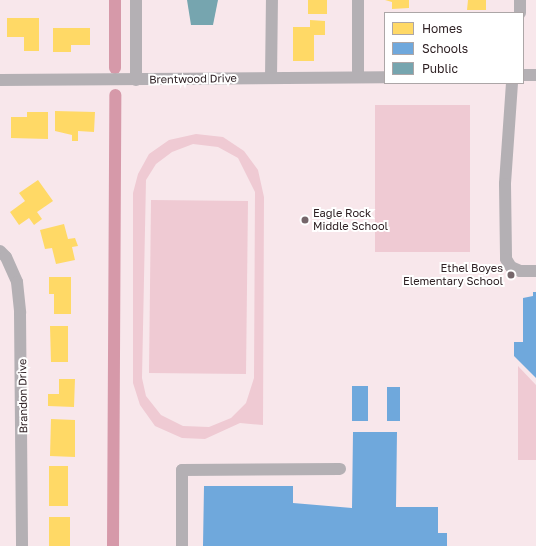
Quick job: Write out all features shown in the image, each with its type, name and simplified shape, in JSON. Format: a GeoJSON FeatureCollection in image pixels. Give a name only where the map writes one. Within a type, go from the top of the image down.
{"type":"FeatureCollection","features":[{"type":"Feature","properties":{"kind":"street"},"geometry":{"type":"LineString","coordinates":[[136,0],[136,80]]}},
{"type":"Feature","properties":{"kind":"street"},"geometry":{"type":"LineString","coordinates":[[271,78],[272,0]]}},
{"type":"Feature","properties":{"kind":"street"},"geometry":{"type":"LineString","coordinates":[[358,0],[358,77]]}},
{"type":"Feature","properties":{"kind":"street"},"geometry":{"type":"LineString","coordinates":[[520,0],[520,12]]}},
{"type":"Feature","properties":{"kind":"street","name":"Brentwood Drive"},"geometry":{"type":"LineString","coordinates":[[0,80],[136,80],[384,76]]}},
{"type":"Feature","properties":{"kind":"street"},"geometry":{"type":"LineString","coordinates":[[524,76],[536,76]]}},
{"type":"Feature","properties":{"kind":"street"},"geometry":{"type":"LineString","coordinates":[[512,84],[505,184],[506,259],[511,267],[520,270],[536,271]]}},
{"type":"Feature","properties":{"kind":"street","name":"Brandon Drive"},"geometry":{"type":"LineString","coordinates":[[0,251],[6,257],[17,282],[20,313],[22,546]]}},
{"type":"Feature","properties":{"kind":"street"},"geometry":{"type":"LineString","coordinates":[[182,546],[182,470],[340,469]]}},
{"type":"Feature","properties":{"kind":"shaded area"},"geometry":{"type":"Polygon","coordinates":[[[375,105],[470,105],[470,252],[375,252],[375,105]]]}},
{"type":"Feature","properties":{"kind":"shaded area"},"geometry":{"type":"Polygon","coordinates":[[[196,134],[223,137],[244,151],[258,170],[264,197],[263,425],[240,423],[205,439],[182,438],[155,426],[140,405],[133,383],[133,193],[138,174],[149,154],[169,140],[196,134]],[[193,144],[172,152],[156,164],[146,180],[142,378],[146,396],[161,415],[183,426],[209,427],[231,418],[246,403],[254,378],[255,192],[238,158],[218,147],[193,144]]]}},
{"type":"Feature","properties":{"kind":"shaded area"},"geometry":{"type":"Polygon","coordinates":[[[151,200],[248,201],[246,374],[149,373],[151,200]]]}},
{"type":"Feature","properties":{"kind":"shaded area"},"geometry":{"type":"Polygon","coordinates":[[[518,366],[536,385],[536,460],[518,460],[518,366]]]}},
{"type":"Feature","properties":{"kind":"building: Homes"},"geometry":{"type":"Polygon","coordinates":[[[308,0],[327,0],[327,14],[308,14],[308,0]]]}},
{"type":"Feature","properties":{"kind":"building: Homes"},"geometry":{"type":"Polygon","coordinates":[[[385,0],[409,0],[409,8],[392,9],[392,2],[385,0]]]}},
{"type":"Feature","properties":{"kind":"building: Homes"},"geometry":{"type":"Polygon","coordinates":[[[468,0],[486,0],[486,10],[467,10],[468,0]]]}},
{"type":"Feature","properties":{"kind":"building: Homes"},"geometry":{"type":"Polygon","coordinates":[[[7,18],[39,18],[39,51],[24,51],[24,37],[7,37],[7,18]]]}},
{"type":"Feature","properties":{"kind":"building: Homes"},"geometry":{"type":"Polygon","coordinates":[[[310,20],[325,21],[325,35],[314,35],[314,61],[293,61],[293,27],[310,27],[310,20]]]}},
{"type":"Feature","properties":{"kind":"building: Homes"},"geometry":{"type":"Polygon","coordinates":[[[53,28],[90,28],[90,45],[71,45],[71,52],[53,52],[53,28]]]}},
{"type":"Feature","properties":{"kind":"building: Homes"},"geometry":{"type":"Polygon","coordinates":[[[55,111],[95,112],[94,132],[78,131],[78,141],[72,141],[72,135],[55,131],[55,111]]]}},
{"type":"Feature","properties":{"kind":"building: Homes"},"geometry":{"type":"Polygon","coordinates":[[[27,112],[48,112],[48,139],[11,138],[11,117],[27,117],[27,112]]]}},
{"type":"Feature","properties":{"kind":"building: Homes"},"geometry":{"type":"Polygon","coordinates":[[[38,180],[53,201],[37,212],[42,219],[34,225],[29,218],[19,225],[10,212],[25,201],[19,193],[38,180]]]}},
{"type":"Feature","properties":{"kind":"building: Homes"},"geometry":{"type":"Polygon","coordinates":[[[64,224],[68,239],[75,238],[78,246],[72,247],[75,260],[56,264],[52,248],[45,249],[40,230],[64,224]]]}},
{"type":"Feature","properties":{"kind":"building: Homes"},"geometry":{"type":"Polygon","coordinates":[[[49,277],[71,277],[71,314],[54,314],[54,294],[49,294],[49,277]]]}},
{"type":"Feature","properties":{"kind":"building: Homes"},"geometry":{"type":"Polygon","coordinates":[[[50,326],[68,326],[68,362],[51,362],[50,326]]]}},
{"type":"Feature","properties":{"kind":"building: Homes"},"geometry":{"type":"Polygon","coordinates":[[[59,379],[75,379],[74,407],[48,406],[48,394],[59,394],[59,379]]]}},
{"type":"Feature","properties":{"kind":"building: Homes"},"geometry":{"type":"Polygon","coordinates":[[[51,419],[75,420],[75,457],[50,456],[51,419]]]}},
{"type":"Feature","properties":{"kind":"building: Homes"},"geometry":{"type":"Polygon","coordinates":[[[49,466],[68,466],[68,506],[49,506],[49,466]]]}},
{"type":"Feature","properties":{"kind":"building: Homes"},"geometry":{"type":"Polygon","coordinates":[[[49,517],[70,517],[70,546],[49,546],[49,517]]]}},
{"type":"Feature","properties":{"kind":"building: Schools"},"geometry":{"type":"Polygon","coordinates":[[[533,292],[536,292],[536,378],[514,356],[514,342],[523,342],[523,298],[533,296],[533,292]]]}},
{"type":"Feature","properties":{"kind":"building: Schools"},"geometry":{"type":"Polygon","coordinates":[[[352,386],[368,386],[368,421],[352,421],[352,386]]]}},
{"type":"Feature","properties":{"kind":"building: Schools"},"geometry":{"type":"Polygon","coordinates":[[[387,387],[400,387],[400,421],[387,421],[387,387]]]}},
{"type":"Feature","properties":{"kind":"building: Schools"},"geometry":{"type":"Polygon","coordinates":[[[353,432],[397,432],[396,507],[438,507],[438,533],[447,533],[447,546],[203,546],[204,486],[293,486],[293,503],[352,508],[353,432]]]}},
{"type":"Feature","properties":{"kind":"building: Public"},"geometry":{"type":"Polygon","coordinates":[[[187,0],[218,0],[213,25],[191,25],[187,0]]]}},
{"type":"Feature","properties":{"kind":"waterway"},"geometry":{"type":"LineString","coordinates":[[115,0],[115,68]]}},
{"type":"Feature","properties":{"kind":"waterway"},"geometry":{"type":"LineString","coordinates":[[113,546],[115,95]]}},
{"type":"Feature","properties":{"kind":"place","name":"Eagle Rock Middle School"},"geometry":{"type":"Point","coordinates":[305,220]}},
{"type":"Feature","properties":{"kind":"place","name":"Ethel Boyes Elementary School"},"geometry":{"type":"Point","coordinates":[511,275]}}]}
